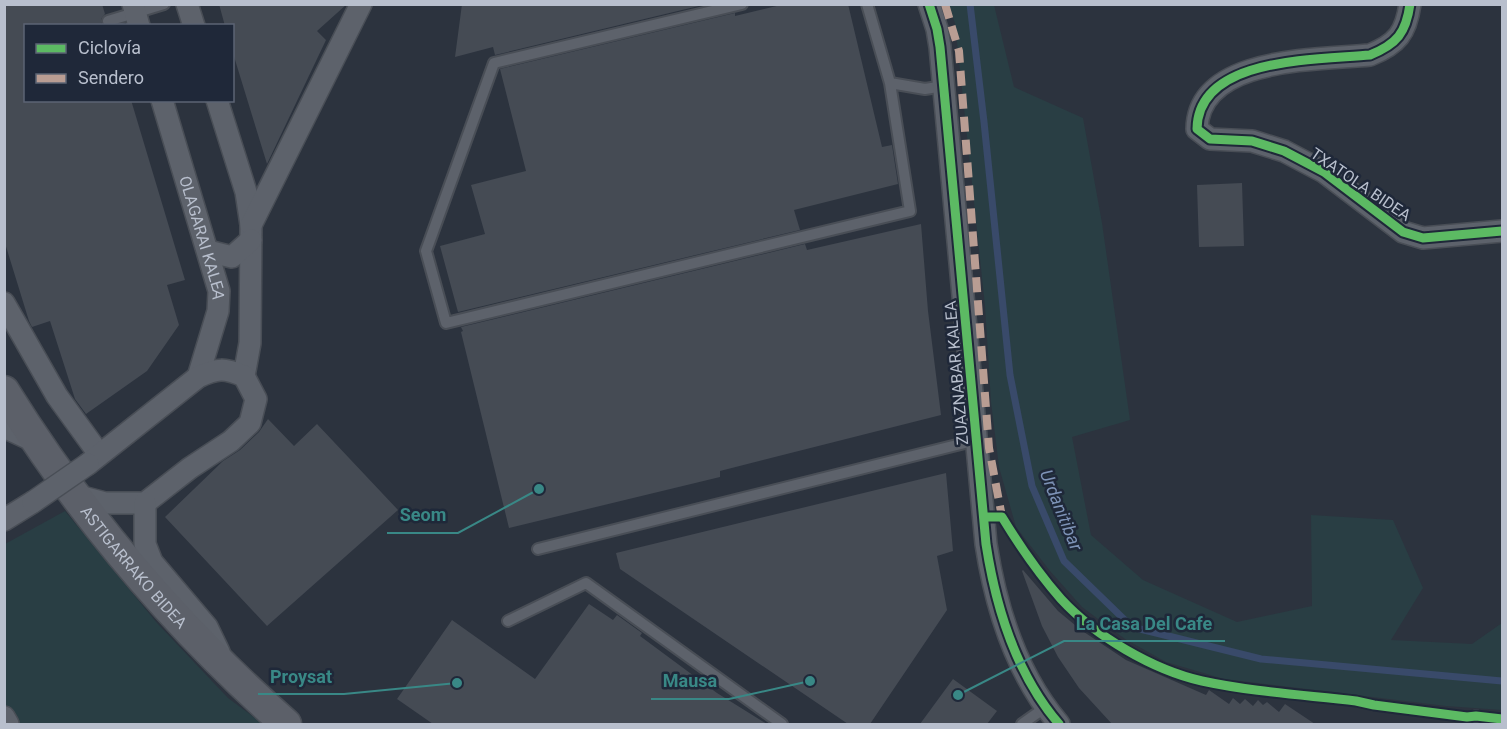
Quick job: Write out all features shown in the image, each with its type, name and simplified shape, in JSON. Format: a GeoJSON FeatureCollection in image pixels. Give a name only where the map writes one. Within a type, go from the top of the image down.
{"type":"FeatureCollection","features":[{"type":"Feature","properties":{"kind":"main road","name":"ASTIGARRAKO BIDEA"},"geometry":{"type":"LineString","coordinates":[[4,391],[75,495],[142,579],[225,667],[286,724]]}},
{"type":"Feature","properties":{"kind":"street"},"geometry":{"type":"LineString","coordinates":[[187,4],[193,24]]}},
{"type":"Feature","properties":{"kind":"street"},"geometry":{"type":"LineString","coordinates":[[208,251],[232,257],[251,232],[361,4]]}},
{"type":"Feature","properties":{"kind":"street","name":"ZUAZNABAR KALEA"},"geometry":{"type":"LineString","coordinates":[[929,4],[937,29],[944,86],[986,544],[996,598],[1013,648],[1024,671],[1059,724]]}},
{"type":"Feature","properties":{"kind":"street","name":"TXATOLA BIDEA"},"geometry":{"type":"LineString","coordinates":[[1410,4],[1404,32],[1385,49],[1378,52],[1370,55],[1260,66],[1227,80],[1208,96],[1197,117],[1197,129],[1210,139],[1252,141],[1284,151],[1324,172],[1403,232],[1423,238],[1503,231]]}},
{"type":"Feature","properties":{"kind":"street","name":"OLAGARAI KALEA"},"geometry":{"type":"LineString","coordinates":[[163,102],[219,291],[218,311],[198,377]]}},
{"type":"Feature","properties":{"kind":"street"},"geometry":{"type":"LineString","coordinates":[[75,495],[105,503],[145,503],[190,468],[231,441],[250,423],[256,399],[244,376],[250,343],[251,232],[246,192],[218,102]]}},
{"type":"Feature","properties":{"kind":"street"},"geometry":{"type":"LineString","coordinates":[[4,303],[94,459]]}},
{"type":"Feature","properties":{"kind":"street"},"geometry":{"type":"LineString","coordinates":[[4,520],[94,459],[198,377],[218,369],[244,376]]}},
{"type":"Feature","properties":{"kind":"street"},"geometry":{"type":"LineString","coordinates":[[4,427],[41,445]]}},
{"type":"Feature","properties":{"kind":"street"},"geometry":{"type":"LineString","coordinates":[[145,503],[145,544],[152,562],[207,627],[225,667]]}},
{"type":"Feature","properties":{"kind":"street"},"geometry":{"type":"LineString","coordinates":[[4,717],[8,724]]}},
{"type":"Feature","properties":{"kind":"lane"},"geometry":{"type":"LineString","coordinates":[[108,21],[164,4]]}},
{"type":"Feature","properties":{"kind":"lane"},"geometry":{"type":"LineString","coordinates":[[742,4],[494,63],[426,251],[446,323],[910,211],[890,83],[867,4]]}},
{"type":"Feature","properties":{"kind":"lane"},"geometry":{"type":"LineString","coordinates":[[890,83],[925,89],[944,86]]}},
{"type":"Feature","properties":{"kind":"lane"},"geometry":{"type":"LineString","coordinates":[[538,549],[977,440]]}},
{"type":"Feature","properties":{"kind":"lane"},"geometry":{"type":"LineString","coordinates":[[508,621],[586,584],[782,724]]}},
{"type":"Feature","properties":{"kind":"lane"},"geometry":{"type":"LineString","coordinates":[[1022,724],[1046,707]]}},
{"type":"Feature","properties":{"kind":"green space"},"geometry":{"type":"Polygon","coordinates":[[[948,5],[994,5],[1014,87],[1083,118],[1102,223],[1130,420],[1072,437],[1091,535],[1143,580],[1237,622],[1312,606],[1311,515],[1393,520],[1423,588],[1391,640],[1472,644],[1502,623],[1502,710],[1446,706],[1224,679],[1166,662],[1125,639],[1082,607],[1050,571],[1016,527],[999,467],[991,402],[985,306],[955,23],[948,5]]]}},
{"type":"Feature","properties":{"kind":"green space"},"geometry":{"type":"Polygon","coordinates":[[[65,511],[157,623],[228,698],[263,724],[5,724],[5,544],[65,511]]]}},
{"type":"Feature","properties":{"kind":"building"},"geometry":{"type":"Polygon","coordinates":[[[4,4],[102,4],[105,14],[101,19],[102,24],[24,24],[24,102],[132,102],[185,280],[167,285],[179,325],[147,371],[86,414],[75,399],[50,321],[32,327],[29,321],[4,240],[4,4]]]}},
{"type":"Feature","properties":{"kind":"building"},"geometry":{"type":"Polygon","coordinates":[[[219,4],[347,4],[317,31],[326,40],[267,164],[234,57],[234,24],[224,24],[219,4]]]}},
{"type":"Feature","properties":{"kind":"building"},"geometry":{"type":"Polygon","coordinates":[[[462,4],[707,4],[495,55],[493,47],[455,57],[462,4]]]}},
{"type":"Feature","properties":{"kind":"building"},"geometry":{"type":"Polygon","coordinates":[[[785,4],[848,4],[882,147],[892,145],[898,184],[794,210],[800,230],[458,312],[440,246],[485,234],[471,185],[526,171],[500,69],[735,13],[735,16],[785,4]]]}},
{"type":"Feature","properties":{"kind":"building"},"geometry":{"type":"Polygon","coordinates":[[[1242,183],[1244,246],[1199,247],[1197,185],[1242,183]]]}},
{"type":"Feature","properties":{"kind":"building"},"geometry":{"type":"Polygon","coordinates":[[[921,224],[928,311],[941,415],[720,471],[720,477],[509,528],[461,327],[805,244],[807,250],[921,224]]]}},
{"type":"Feature","properties":{"kind":"building"},"geometry":{"type":"Polygon","coordinates":[[[268,419],[294,446],[317,424],[398,510],[267,626],[165,517],[223,461],[240,450],[259,432],[268,419]]]}},
{"type":"Feature","properties":{"kind":"building"},"geometry":{"type":"Polygon","coordinates":[[[946,473],[953,551],[937,556],[947,610],[870,724],[848,724],[620,569],[616,553],[946,473]]]}},
{"type":"Feature","properties":{"kind":"building"},"geometry":{"type":"Polygon","coordinates":[[[1023,570],[1058,611],[1081,630],[1126,660],[1206,695],[1209,690],[1229,704],[1233,698],[1240,704],[1245,699],[1253,706],[1258,700],[1263,705],[1267,702],[1279,712],[1285,704],[1315,724],[1112,724],[1079,688],[1058,657],[1042,626],[1023,570]]]}},
{"type":"Feature","properties":{"kind":"building"},"geometry":{"type":"Polygon","coordinates":[[[589,604],[613,620],[617,615],[642,633],[640,636],[717,693],[767,724],[433,724],[397,699],[452,620],[535,679],[589,604]]]}},
{"type":"Feature","properties":{"kind":"building"},"geometry":{"type":"Polygon","coordinates":[[[953,679],[997,711],[987,724],[920,724],[953,679]]]}},
{"type":"Feature","properties":{"kind":"waterway","name":"Urdanitibar"},"geometry":{"type":"LineString","coordinates":[[970,4],[1010,375],[1032,486],[1064,561],[1132,627],[1261,659],[1502,681]]}},
{"type":"Feature","properties":{"kind":"marked path"},"geometry":{"type":"LineString","coordinates":[[945,4],[959,51],[989,448],[1002,517]]}},
{"type":"Feature","properties":{"kind":"cycle path"},"geometry":{"type":"LineString","coordinates":[[929,4],[940,47],[990,568],[1010,640],[1031,684],[1059,724]]}},
{"type":"Feature","properties":{"kind":"cycle path"},"geometry":{"type":"LineString","coordinates":[[1410,4],[1406,23],[1399,36],[1370,55],[1293,61],[1265,66],[1239,75],[1217,87],[1203,105],[1197,129],[1210,139],[1252,141],[1284,151],[1324,172],[1403,232],[1423,238],[1502,231]]}},
{"type":"Feature","properties":{"kind":"cycle path"},"geometry":{"type":"LineString","coordinates":[[984,517],[1002,517],[1022,549],[1061,599],[1090,626],[1126,650],[1164,669],[1202,681],[1240,688],[1356,701],[1467,717],[1502,719]]}},
{"type":"Feature","properties":{"kind":"place","name":"Seom"},"geometry":{"type":"Point","coordinates":[539,489]}},
{"type":"Feature","properties":{"kind":"place","name":"Mausa"},"geometry":{"type":"Point","coordinates":[810,681]}},
{"type":"Feature","properties":{"kind":"place","name":"Proysat"},"geometry":{"type":"Point","coordinates":[457,683]}},
{"type":"Feature","properties":{"kind":"place","name":"La Casa Del Cafe"},"geometry":{"type":"Point","coordinates":[958,695]}}]}
